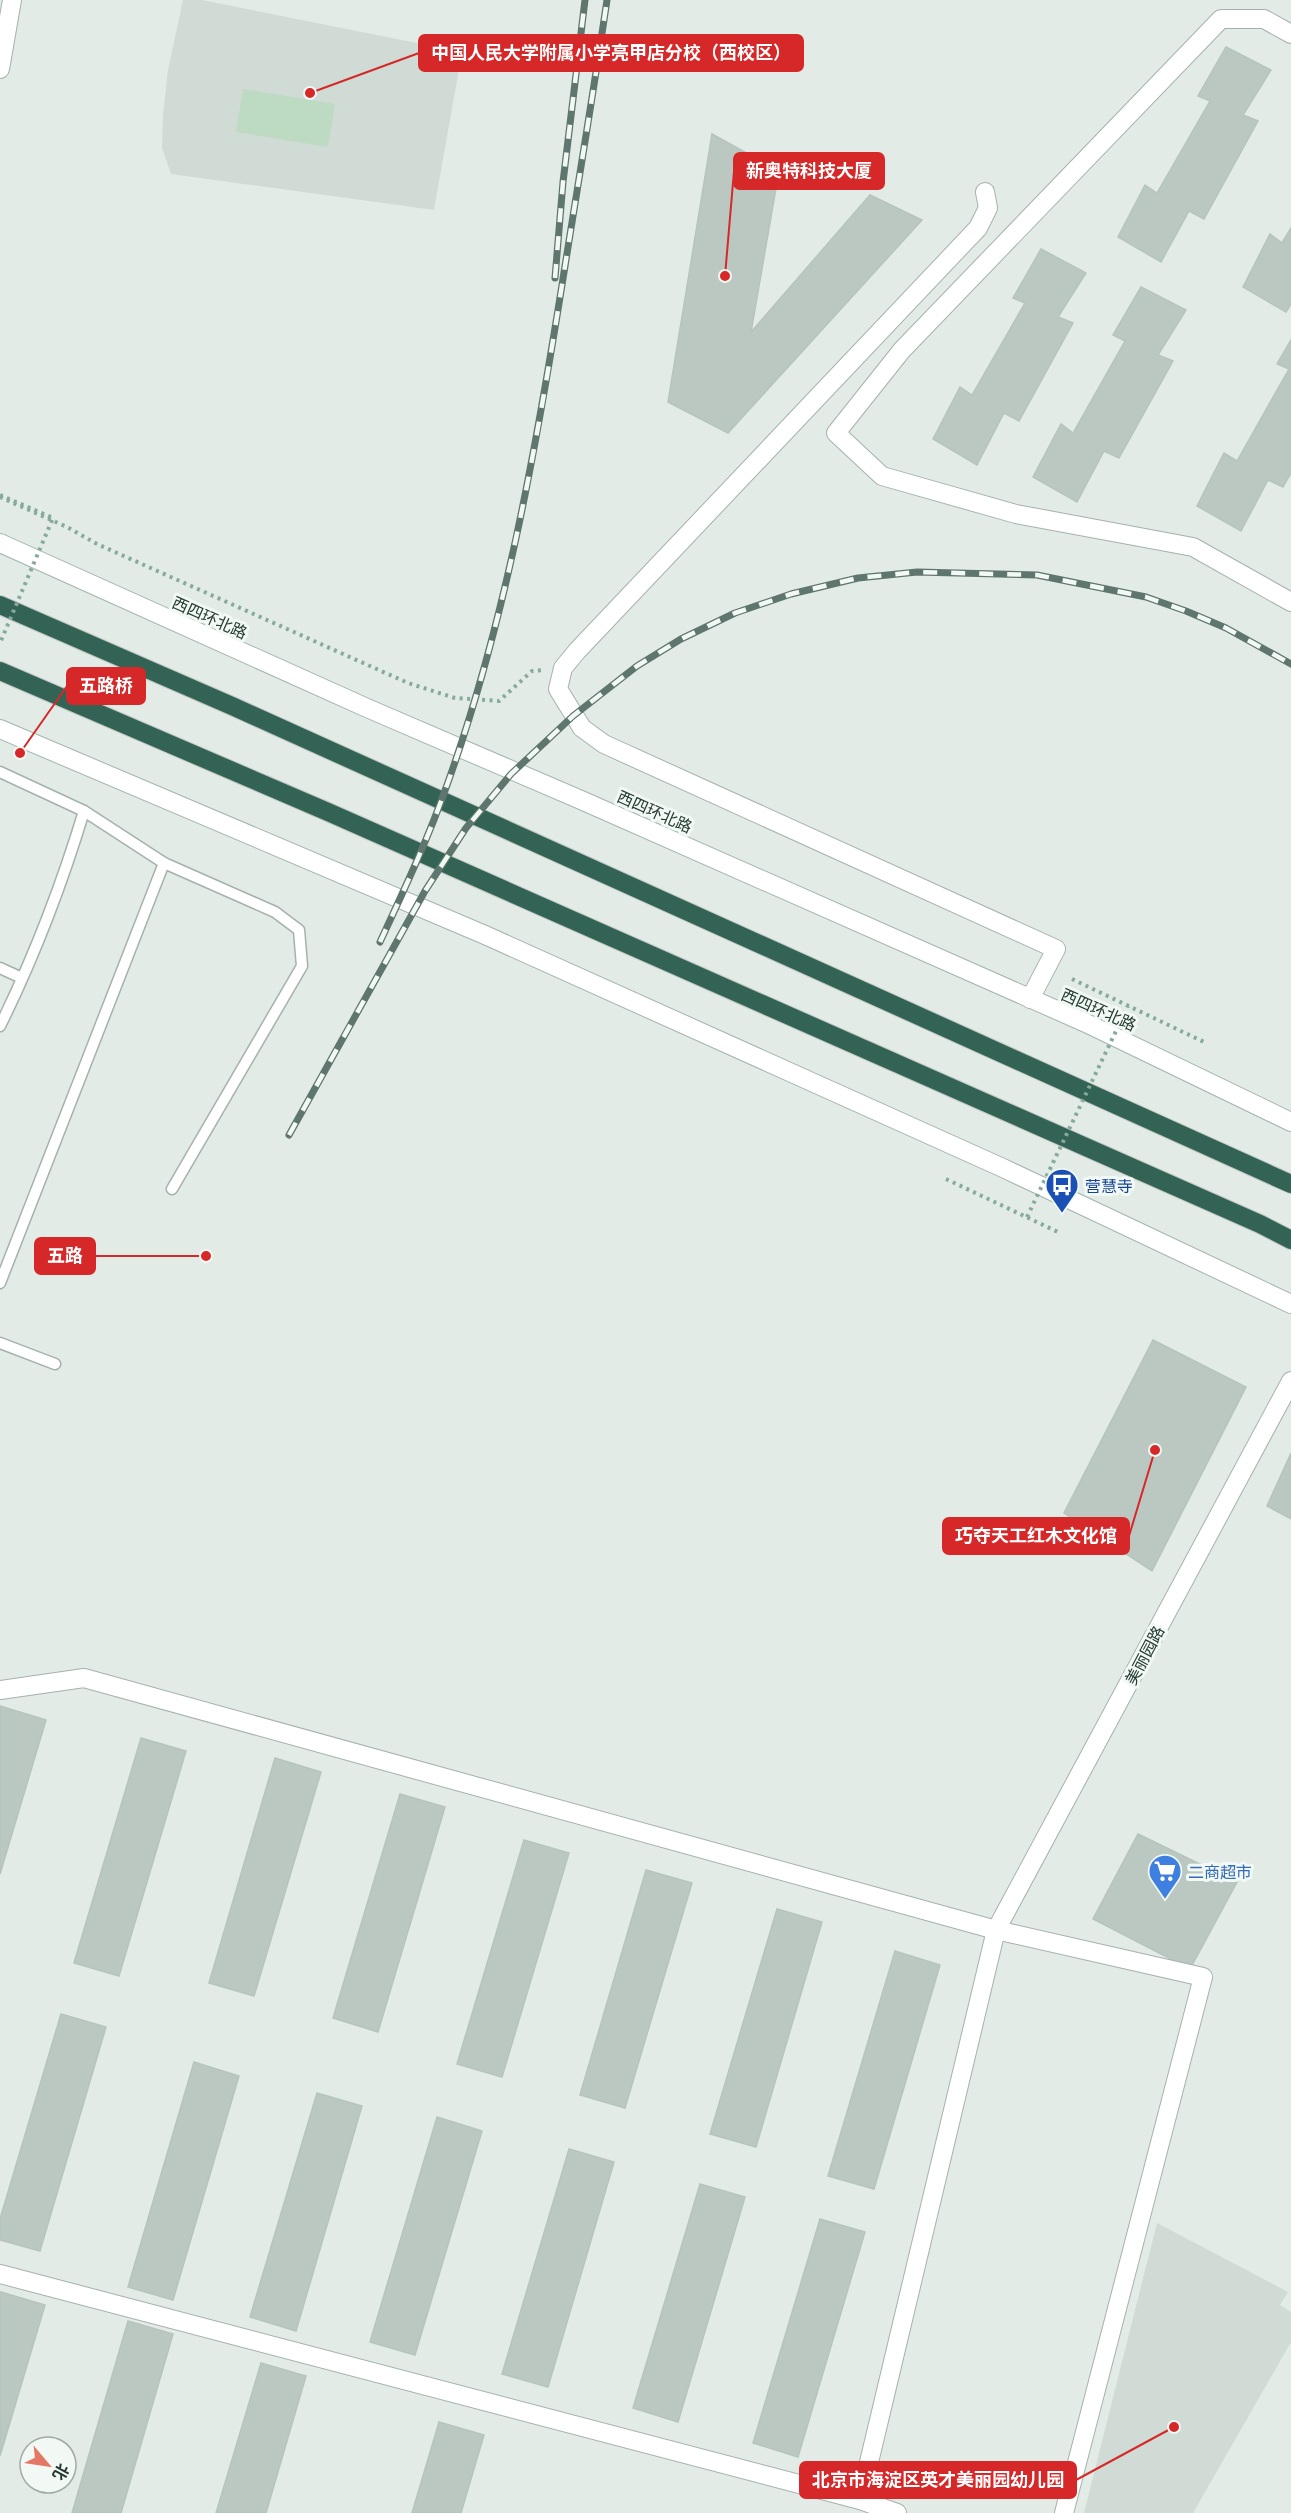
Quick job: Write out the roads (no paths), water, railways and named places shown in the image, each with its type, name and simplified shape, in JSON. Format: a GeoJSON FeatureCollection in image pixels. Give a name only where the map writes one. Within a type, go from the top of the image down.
{"type":"FeatureCollection","features":[{"type":"Feature","properties":{"kind":"highway"},"geometry":{"type":"LineString","coordinates":[[0,605],[232,706],[1291,1184]]}},
{"type":"Feature","properties":{"kind":"highway"},"geometry":{"type":"LineString","coordinates":[[0,671],[434,859],[1260,1224],[1291,1240]]}},
{"type":"Feature","properties":{"kind":"street"},"geometry":{"type":"LineString","coordinates":[[0,69],[12,0]]}},
{"type":"Feature","properties":{"kind":"street"},"geometry":{"type":"LineString","coordinates":[[1291,34],[1264,19],[1221,19],[902,350],[836,433],[882,476],[1016,514],[1192,547],[1291,602]]}},
{"type":"Feature","properties":{"kind":"street"},"geometry":{"type":"LineString","coordinates":[[986,192],[988,208],[978,228],[563,668],[558,689],[582,728],[604,744],[1056,949],[1030,999]]}},
{"type":"Feature","properties":{"kind":"street","name":"西四环北路"},"geometry":{"type":"LineString","coordinates":[[0,543],[356,703],[1107,1033],[1291,1122]]}},
{"type":"Feature","properties":{"kind":"street"},"geometry":{"type":"LineString","coordinates":[[0,729],[496,939],[1003,1167],[1291,1304]]}},
{"type":"Feature","properties":{"kind":"street","name":"美丽园路"},"geometry":{"type":"LineString","coordinates":[[860,2500],[996,1930],[1291,1381]]}},
{"type":"Feature","properties":{"kind":"street"},"geometry":{"type":"LineString","coordinates":[[0,1690],[84,1678],[996,1930],[1203,1977],[1064,2513]]}},
{"type":"Feature","properties":{"kind":"street"},"geometry":{"type":"LineString","coordinates":[[0,2274],[860,2500],[897,2513]]}},
{"type":"Feature","properties":{"kind":"lane"},"geometry":{"type":"LineString","coordinates":[[0,772],[84,811],[164,863],[275,912],[299,930],[302,966],[172,1189]]}},
{"type":"Feature","properties":{"kind":"lane"},"geometry":{"type":"LineString","coordinates":[[0,1026],[69,861],[84,811]]}},
{"type":"Feature","properties":{"kind":"lane"},"geometry":{"type":"LineString","coordinates":[[0,1283],[164,863]]}},
{"type":"Feature","properties":{"kind":"lane"},"geometry":{"type":"LineString","coordinates":[[0,968],[22,978]]}},
{"type":"Feature","properties":{"kind":"lane"},"geometry":{"type":"LineString","coordinates":[[0,1343],[55,1364]]}},
{"type":"Feature","properties":{"kind":"railway"},"geometry":{"type":"LineString","coordinates":[[555,278],[563,182],[585,0]]}},
{"type":"Feature","properties":{"kind":"railway"},"geometry":{"type":"LineString","coordinates":[[380,942],[424,845],[447,785],[486,662],[502,600],[541,412],[607,0]]}},
{"type":"Feature","properties":{"kind":"railway"},"geometry":{"type":"LineString","coordinates":[[289,1135],[425,891],[466,828],[511,774],[573,716],[637,666],[681,639],[735,613],[791,594],[858,578],[917,572],[1037,575],[1146,597],[1186,611],[1226,628],[1291,664]]}},
{"type":"Feature","properties":{"kind":"place","name":"中国人民大学附属小学亮甲店分校（西校区）"},"geometry":{"type":"Point","coordinates":[310,93]}},
{"type":"Feature","properties":{"kind":"place","name":"新奥特科技大厦"},"geometry":{"type":"Point","coordinates":[725,276]}},
{"type":"Feature","properties":{"kind":"place","name":"五路桥"},"geometry":{"type":"Point","coordinates":[20,753]}},
{"type":"Feature","properties":{"kind":"place","name":"营慧寺"},"geometry":{"type":"Point","coordinates":[1062,1214]}},
{"type":"Feature","properties":{"kind":"place","name":"五路"},"geometry":{"type":"Point","coordinates":[206,1256]}},
{"type":"Feature","properties":{"kind":"place","name":"巧夺天工红木文化馆"},"geometry":{"type":"Point","coordinates":[1155,1450]}},
{"type":"Feature","properties":{"kind":"place","name":"二商超市"},"geometry":{"type":"Point","coordinates":[1165,1900]}},
{"type":"Feature","properties":{"kind":"place","name":"北京市海淀区英才美丽园幼儿园"},"geometry":{"type":"Point","coordinates":[1174,2427]}}]}
